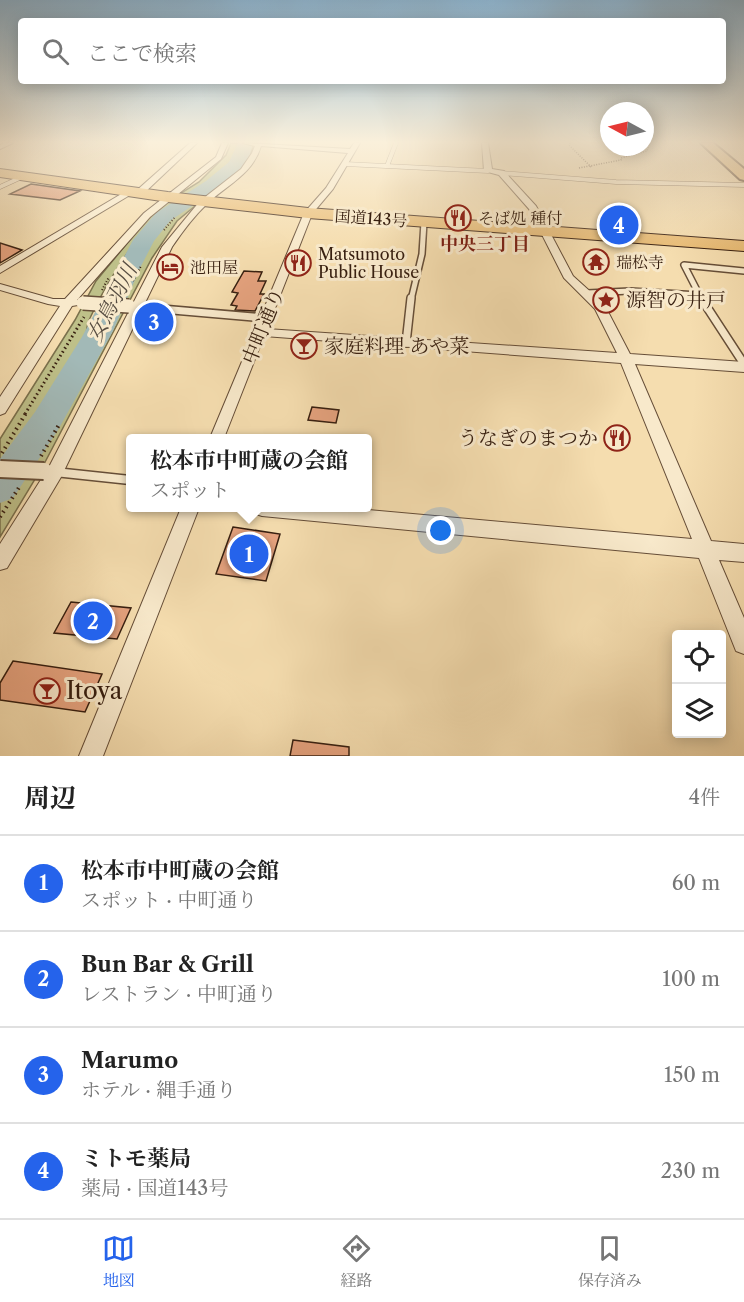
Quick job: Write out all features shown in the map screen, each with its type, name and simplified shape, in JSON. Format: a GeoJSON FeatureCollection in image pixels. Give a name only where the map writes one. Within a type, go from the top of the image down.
{"type":"FeatureCollection","features":[{"type":"Feature","properties":{"kind":"highway","name":"国道143号"},"geometry":{"type":"LineString","coordinates":[[40,178],[170,197],[308,213],[744,246]]}},
{"type":"Feature","properties":{"kind":"street"},"geometry":{"type":"LineString","coordinates":[[0,270],[135,192],[152,178]]}},
{"type":"Feature","properties":{"kind":"street"},"geometry":{"type":"LineString","coordinates":[[2,401],[68,303],[147,215],[194,178]]}},
{"type":"Feature","properties":{"kind":"street"},"geometry":{"type":"LineString","coordinates":[[0,561],[49,472],[133,306],[168,245],[203,201],[233,178]]}},
{"type":"Feature","properties":{"kind":"street","name":"中町通り"},"geometry":{"type":"LineString","coordinates":[[219,434],[308,213],[336,178]]}},
{"type":"Feature","properties":{"kind":"street"},"geometry":{"type":"LineString","coordinates":[[506,178],[533,208],[569,278],[600,307],[626,358],[744,643]]}},
{"type":"Feature","properties":{"kind":"street"},"geometry":{"type":"LineString","coordinates":[[0,287],[52,302],[133,306]]}},
{"type":"Feature","properties":{"kind":"street"},"geometry":{"type":"LineString","coordinates":[[260,332],[744,365]]}},
{"type":"Feature","properties":{"kind":"street"},"geometry":{"type":"LineString","coordinates":[[0,468],[49,472]]}},
{"type":"Feature","properties":{"kind":"street"},"geometry":{"type":"LineString","coordinates":[[91,756],[188,512]]}},
{"type":"Feature","properties":{"kind":"street"},"geometry":{"type":"LineString","coordinates":[[315,512],[744,553]]}},
{"type":"Feature","properties":{"kind":"lane"},"geometry":{"type":"LineString","coordinates":[[0,187],[19,178]]}},
{"type":"Feature","properties":{"kind":"lane"},"geometry":{"type":"LineString","coordinates":[[568,178],[615,182],[744,185]]}},
{"type":"Feature","properties":{"kind":"lane"},"geometry":{"type":"LineString","coordinates":[[406,343],[413,285],[422,254],[424,222]]}},
{"type":"Feature","properties":{"kind":"lane"},"geometry":{"type":"LineString","coordinates":[[744,271],[684,265],[699,295],[744,365]]}},
{"type":"Feature","properties":{"kind":"lane"},"geometry":{"type":"LineString","coordinates":[[587,293],[630,291],[699,295]]}},
{"type":"Feature","properties":{"kind":"lane"},"geometry":{"type":"LineString","coordinates":[[133,306],[266,318]]}},
{"type":"Feature","properties":{"kind":"lane"},"geometry":{"type":"LineString","coordinates":[[49,472],[126,480]]}},
{"type":"Feature","properties":{"kind":"path"},"geometry":{"type":"LineString","coordinates":[[0,457],[83,318]]}},
{"type":"Feature","properties":{"kind":"path"},"geometry":{"type":"LineString","coordinates":[[0,517],[21,485]]}},
{"type":"Feature","properties":{"kind":"green space"},"geometry":{"type":"Polygon","coordinates":[[[203,178],[218,178],[160,214],[132,246],[96,306],[87,326],[82,348],[63,384],[0,471],[0,439],[75,320],[96,281],[143,224],[165,203],[203,178]]]}},
{"type":"Feature","properties":{"kind":"green space"},"geometry":{"type":"Polygon","coordinates":[[[221,178],[228,178],[177,221],[152,258],[43,466],[0,537],[0,492],[29,457],[75,380],[110,320],[121,290],[149,240],[167,218],[188,205],[221,178]]]}},
{"type":"Feature","properties":{"kind":"building"},"geometry":{"type":"Polygon","coordinates":[[[31,184],[80,191],[60,200],[10,194],[31,184]]]}},
{"type":"Feature","properties":{"kind":"building"},"geometry":{"type":"Polygon","coordinates":[[[0,243],[22,250],[0,263],[0,243]]]}},
{"type":"Feature","properties":{"kind":"building"},"geometry":{"type":"Polygon","coordinates":[[[244,271],[262,272],[258,281],[266,281],[260,294],[264,294],[255,311],[235,310],[237,306],[231,305],[238,293],[232,292],[244,271]]]}},
{"type":"Feature","properties":{"kind":"building"},"geometry":{"type":"Polygon","coordinates":[[[312,407],[339,410],[336,423],[308,420],[312,407]]]}},
{"type":"Feature","properties":{"kind":"building"},"geometry":{"type":"Polygon","coordinates":[[[233,527],[280,534],[266,581],[216,574],[233,527]]]}},
{"type":"Feature","properties":{"kind":"building"},"geometry":{"type":"Polygon","coordinates":[[[71,602],[131,608],[117,639],[54,633],[71,602]]]}},
{"type":"Feature","properties":{"kind":"building","name":"Itoya"},"geometry":{"type":"Polygon","coordinates":[[[13,661],[102,674],[85,712],[0,700],[0,683],[13,661]]]}},
{"type":"Feature","properties":{"kind":"building"},"geometry":{"type":"Polygon","coordinates":[[[293,740],[349,747],[349,756],[290,756],[293,740]]]}},
{"type":"Feature","properties":{"kind":"waterway","name":"女鳥羽川"},"geometry":{"type":"LineString","coordinates":[[0,486],[20,461],[55,408],[92,345],[143,240],[163,217],[220,178]]}},
{"type":"Feature","properties":{"kind":"place","name":"そば処 種付"},"geometry":{"type":"Point","coordinates":[458,218]}},
{"type":"Feature","properties":{"kind":"place","name":"ミトモ薬局"},"geometry":{"type":"Point","coordinates":[619,225]}},
{"type":"Feature","properties":{"kind":"place","name":"瑞松寺"},"geometry":{"type":"Point","coordinates":[596,262]}},
{"type":"Feature","properties":{"kind":"place","name":"Matsumoto Public House"},"geometry":{"type":"Point","coordinates":[298,263]}},
{"type":"Feature","properties":{"kind":"place","name":"池田屋"},"geometry":{"type":"Point","coordinates":[170,267]}},
{"type":"Feature","properties":{"kind":"place","name":"源智の井戸"},"geometry":{"type":"Point","coordinates":[606,300]}},
{"type":"Feature","properties":{"kind":"place","name":"Marumo"},"geometry":{"type":"Point","coordinates":[154,322]}},
{"type":"Feature","properties":{"kind":"place","name":"家庭料理 あや菜"},"geometry":{"type":"Point","coordinates":[304,346]}},
{"type":"Feature","properties":{"kind":"place","name":"うなぎのまつか"},"geometry":{"type":"Point","coordinates":[617,438]}},
{"type":"Feature","properties":{"kind":"place","name":"松本市中町蔵の会館"},"geometry":{"type":"Point","coordinates":[249,554]}},
{"type":"Feature","properties":{"kind":"place","name":"Bun Bar & Grill"},"geometry":{"type":"Point","coordinates":[93,621]}},
{"type":"Feature","properties":{"kind":"place","name":"Itoya"},"geometry":{"type":"Point","coordinates":[47,691]}},
{"type":"Feature","properties":{"kind":"district","name":"中央三丁目"},"geometry":{"type":"Point","coordinates":[485,244]}}]}
